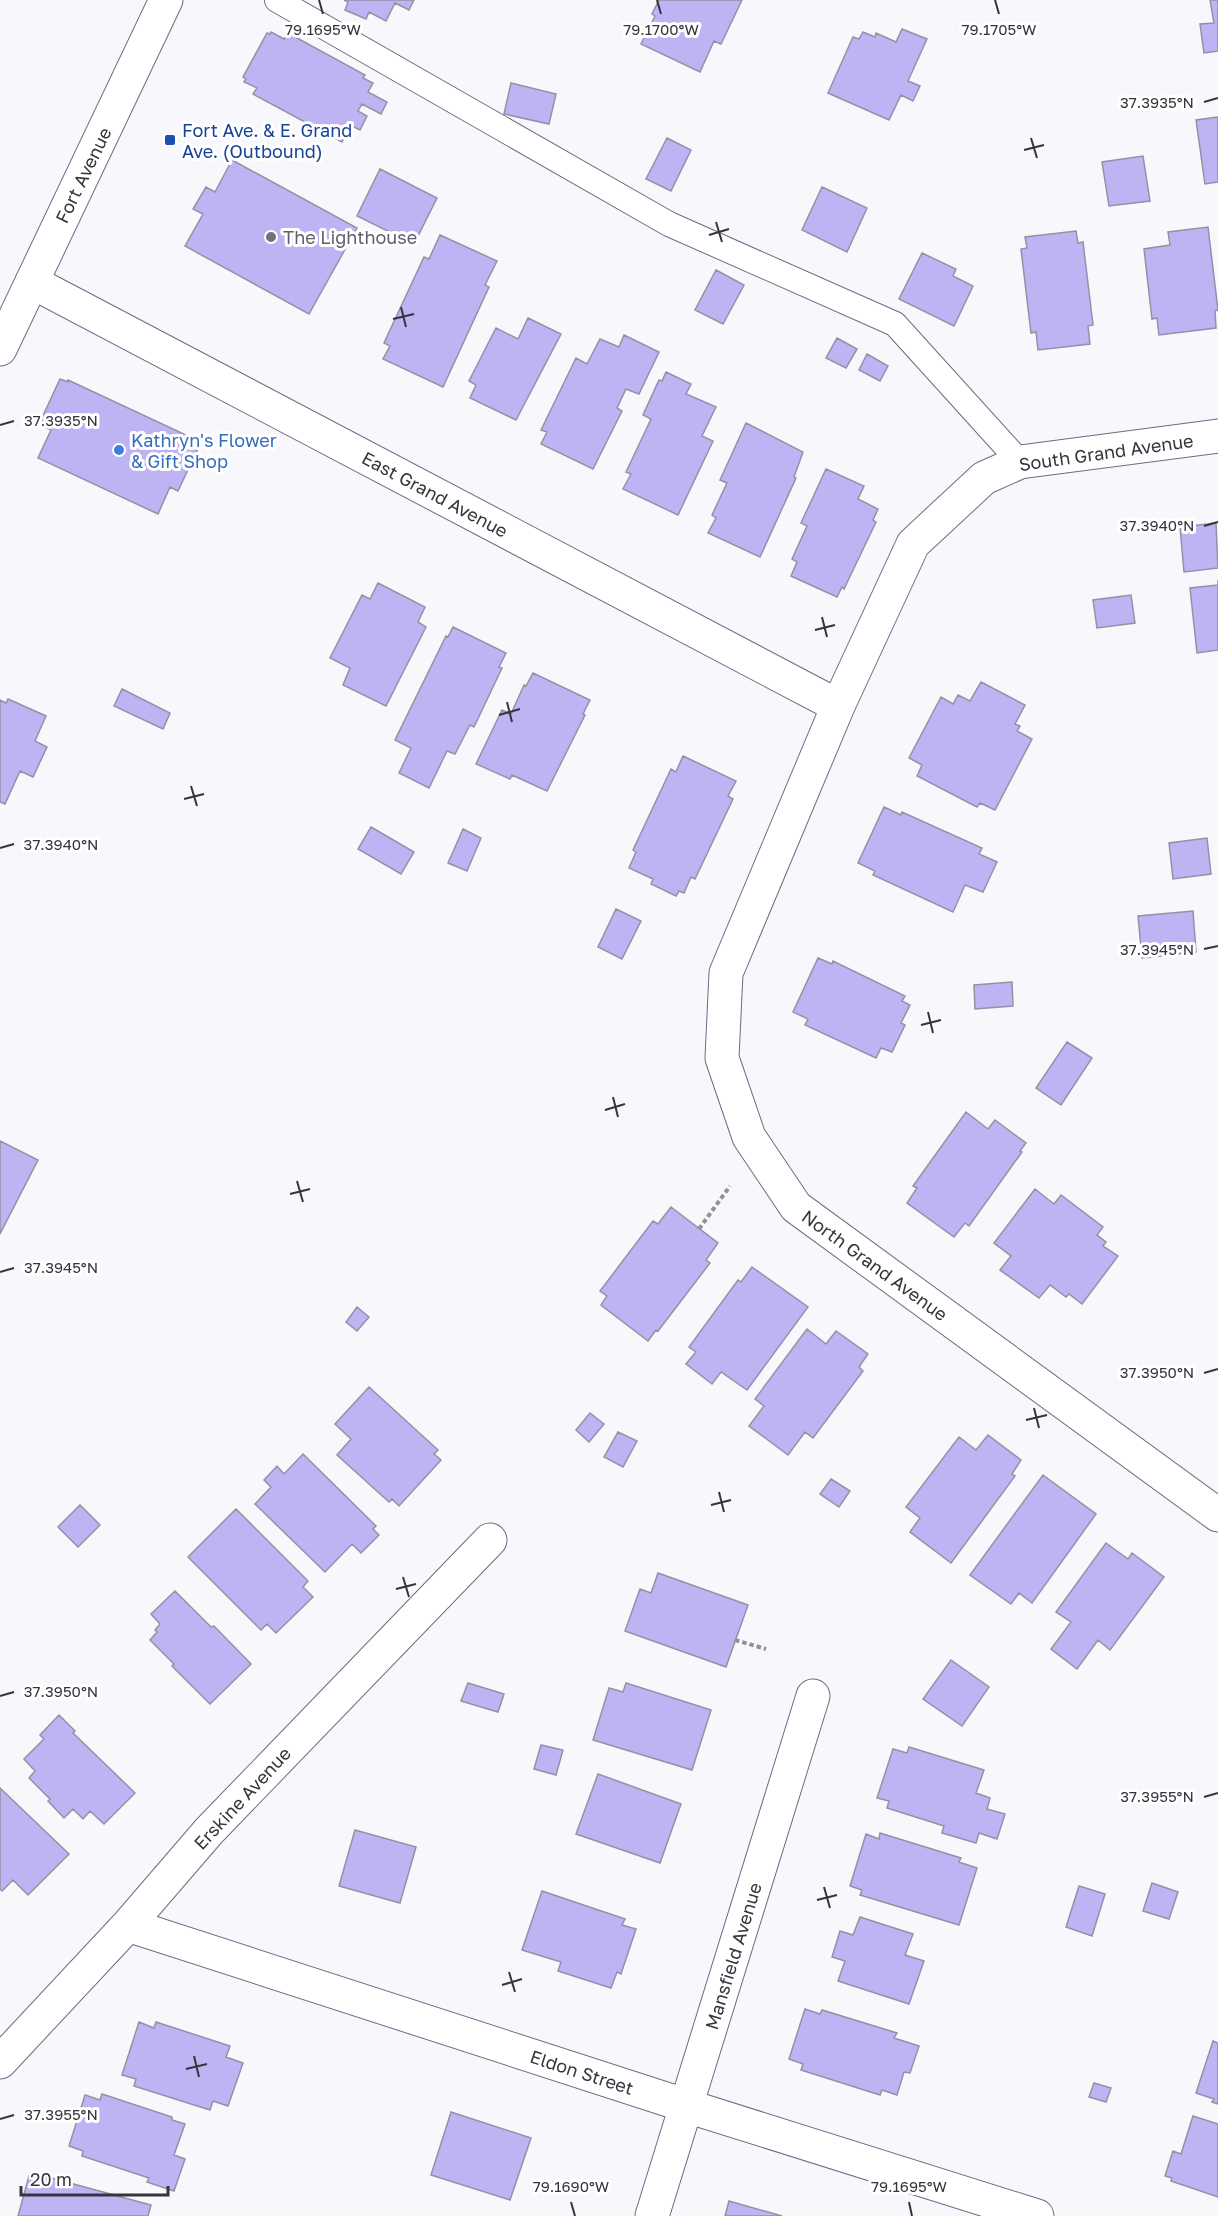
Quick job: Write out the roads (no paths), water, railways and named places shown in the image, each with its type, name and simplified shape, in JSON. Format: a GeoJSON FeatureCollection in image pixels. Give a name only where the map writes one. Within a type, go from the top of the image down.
{"type":"FeatureCollection","features":[{"type":"Feature","properties":{"kind":"street","name":"Fort Avenue"},"geometry":{"type":"LineString","coordinates":[[0,349],[166,0]]}},
{"type":"Feature","properties":{"kind":"street","name":"East Grand Avenue"},"geometry":{"type":"LineString","coordinates":[[32,282],[838,706]]}},
{"type":"Feature","properties":{"kind":"street","name":"South Grand Avenue"},"geometry":{"type":"LineString","coordinates":[[838,706],[913,544],[984,478],[1020,462],[1218,436]]}},
{"type":"Feature","properties":{"kind":"street","name":"North Grand Avenue"},"geometry":{"type":"LineString","coordinates":[[838,706],[726,973],[722,1058],[749,1137],[796,1207],[1218,1515]]}},
{"type":"Feature","properties":{"kind":"street","name":"Erskine Avenue"},"geometry":{"type":"LineString","coordinates":[[0,2062],[128,1925],[209,1831],[490,1540]]}},
{"type":"Feature","properties":{"kind":"street","name":"Mansfield Avenue"},"geometry":{"type":"LineString","coordinates":[[652,2216],[813,1696]]}},
{"type":"Feature","properties":{"kind":"street","name":"Eldon Street"},"geometry":{"type":"LineString","coordinates":[[128,1925],[687,2106],[1037,2216]]}},
{"type":"Feature","properties":{"kind":"lane"},"geometry":{"type":"LineString","coordinates":[[277,0],[669,224],[895,324],[1020,462]]}},
{"type":"Feature","properties":{"kind":"place","name":"Fort Ave. & E. Grand Ave. (Outbound)"},"geometry":{"type":"Point","coordinates":[170,140]}},
{"type":"Feature","properties":{"kind":"place","name":"The Lighthouse"},"geometry":{"type":"Point","coordinates":[271,237]}},
{"type":"Feature","properties":{"kind":"place","name":"Kathryn's Flower & Gift Shop"},"geometry":{"type":"Point","coordinates":[119,450]}}]}
